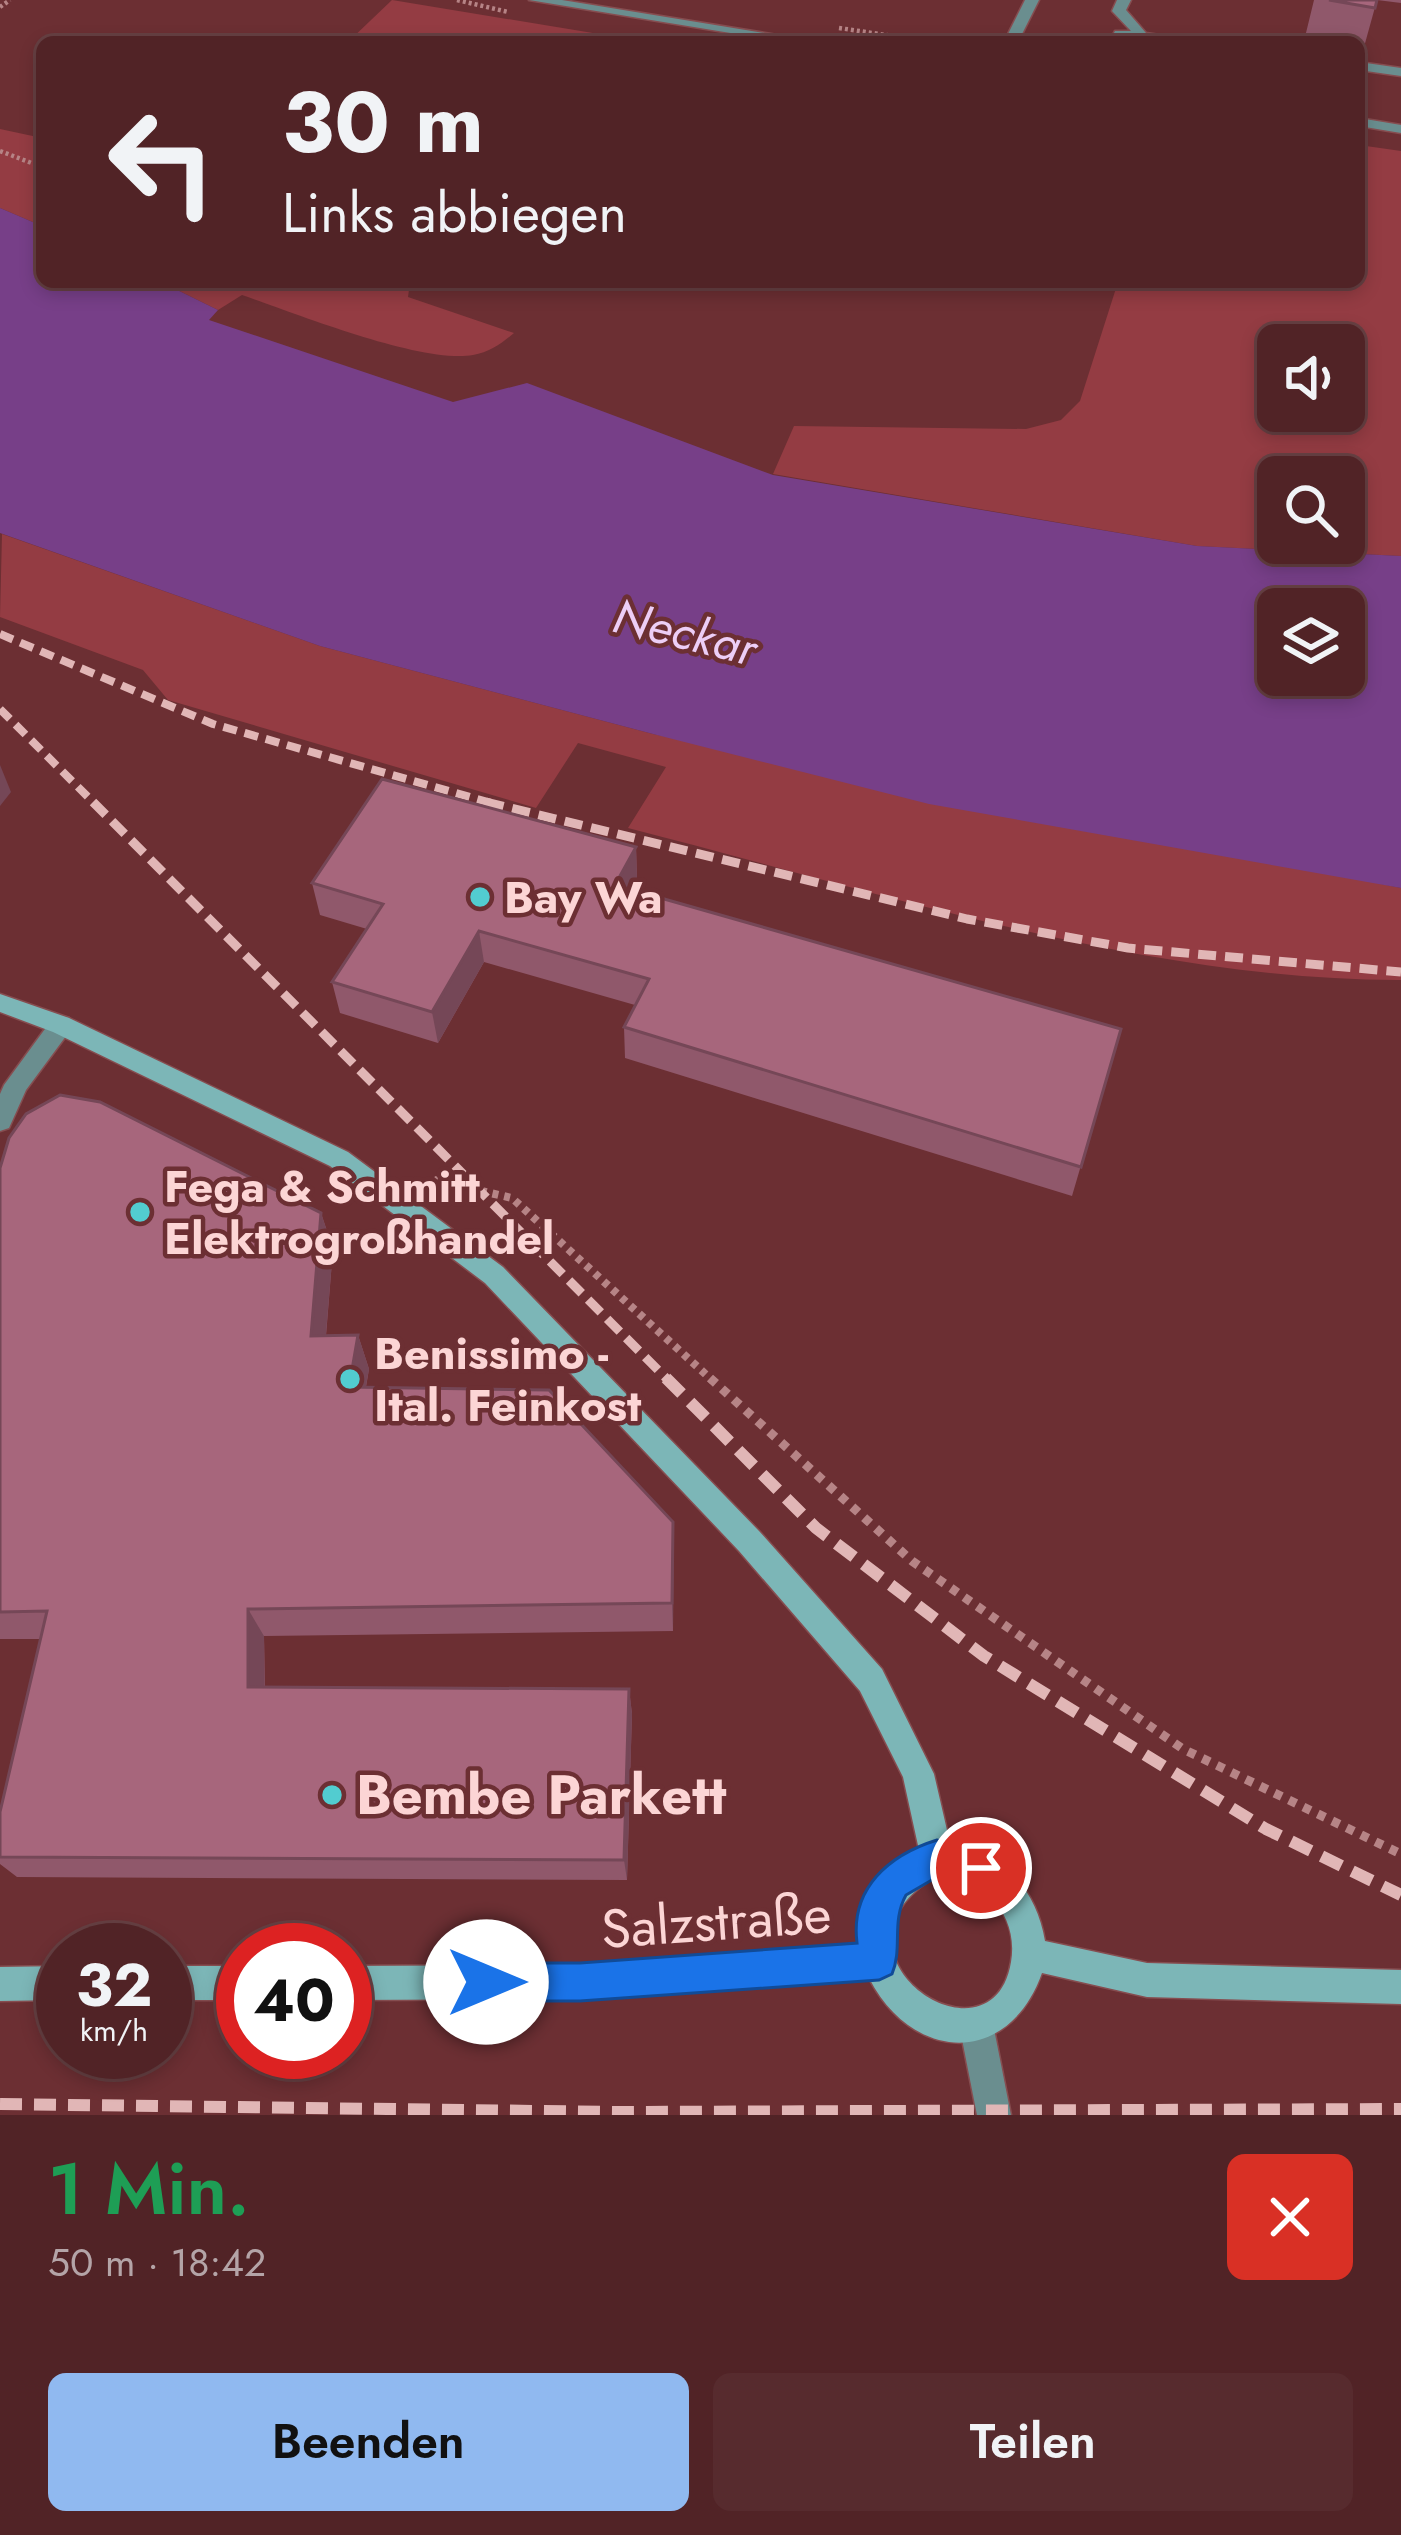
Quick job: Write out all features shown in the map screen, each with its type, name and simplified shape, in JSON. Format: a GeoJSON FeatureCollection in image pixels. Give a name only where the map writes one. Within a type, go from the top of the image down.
{"type":"FeatureCollection","features":[{"type":"Feature","properties":{"kind":"street"},"geometry":{"type":"LineString","coordinates":[[536,0],[597,5],[778,36]]}},
{"type":"Feature","properties":{"kind":"street"},"geometry":{"type":"LineString","coordinates":[[1014,36],[1032,0]]}},
{"type":"Feature","properties":{"kind":"street"},"geometry":{"type":"LineString","coordinates":[[1124,0],[1119,11],[1140,33]]}},
{"type":"Feature","properties":{"kind":"street"},"geometry":{"type":"LineString","coordinates":[[1119,36],[1160,36]]}},
{"type":"Feature","properties":{"kind":"street"},"geometry":{"type":"LineString","coordinates":[[1365,67],[1401,73]]}},
{"type":"Feature","properties":{"kind":"street"},"geometry":{"type":"LineString","coordinates":[[1365,123],[1401,129]]}},
{"type":"Feature","properties":{"kind":"street"},"geometry":{"type":"LineString","coordinates":[[0,1003],[61,1025],[339,1159],[494,1274],[749,1541],[871,1680],[918,1774],[937,1858]]}},
{"type":"Feature","properties":{"kind":"street"},"geometry":{"type":"LineString","coordinates":[[0,1120],[16,1085],[61,1025]]}},
{"type":"Feature","properties":{"kind":"street"},"geometry":{"type":"LineString","coordinates":[[937,1858],[960,1859],[1001,1883],[1027,1927],[1029,1954],[1013,1999],[976,2024],[953,2027],[928,2020],[889,1986],[875,1932],[880,1905],[893,1882],[913,1866],[937,1858]]}},
{"type":"Feature","properties":{"kind":"street"},"geometry":{"type":"LineString","coordinates":[[1029,1954],[1147,1980],[1401,1987]]}},
{"type":"Feature","properties":{"kind":"street","name":"Salzstraße"},"geometry":{"type":"LineString","coordinates":[[372,1983],[580,1982],[879,1961]]}},
{"type":"Feature","properties":{"kind":"street"},"geometry":{"type":"LineString","coordinates":[[0,1984],[36,1983]]}},
{"type":"Feature","properties":{"kind":"street"},"geometry":{"type":"LineString","coordinates":[[976,2024],[994,2115]]}},
{"type":"Feature","properties":{"kind":"path"},"geometry":{"type":"LineString","coordinates":[[0,7],[10,0]]}},
{"type":"Feature","properties":{"kind":"path"},"geometry":{"type":"LineString","coordinates":[[0,151],[36,165]]}},
{"type":"Feature","properties":{"kind":"path"},"geometry":{"type":"LineString","coordinates":[[422,1178],[512,1198],[911,1561],[1183,1749],[1401,1854]]}},
{"type":"Feature","properties":{"kind":"shaded area"},"geometry":{"type":"Polygon","coordinates":[[[392,0],[599,34],[598,36],[354,36],[392,0]]]}},
{"type":"Feature","properties":{"kind":"shaded area"},"geometry":{"type":"Polygon","coordinates":[[[0,129],[36,137],[36,223],[0,208],[0,129]]]}},
{"type":"Feature","properties":{"kind":"shaded area"},"geometry":{"type":"Polygon","coordinates":[[[1365,146],[1401,151],[1401,556],[1365,554],[1365,456],[1257,456],[1257,549],[1197,546],[773,474],[794,426],[1026,429],[1061,420],[1080,401],[1116,288],[1365,288],[1365,146]]]}},
{"type":"Feature","properties":{"kind":"shaded area"},"geometry":{"type":"Polygon","coordinates":[[[173,288],[409,288],[408,297],[514,333],[485,352],[450,356],[391,345],[242,295],[218,310],[173,288]]]}},
{"type":"Feature","properties":{"kind":"shaded area"},"geometry":{"type":"Polygon","coordinates":[[[2,534],[320,646],[653,734],[1401,888],[1401,980],[1305,976],[1110,949],[913,904],[628,828],[666,767],[578,743],[536,808],[168,700],[143,670],[0,617],[2,534]]]}},
{"type":"Feature","properties":{"kind":"water","name":"Neckar"},"geometry":{"type":"Polygon","coordinates":[[[0,208],[36,223],[36,288],[173,288],[218,310],[209,320],[453,402],[527,383],[773,475],[1197,546],[1257,549],[1257,564],[1365,564],[1365,554],[1401,556],[1401,888],[929,804],[320,646],[0,533],[0,208]]]}},
{"type":"Feature","properties":{"kind":"building"},"geometry":{"type":"Polygon","coordinates":[[[1329,0],[1377,0],[1375,8],[1329,0]]]}},
{"type":"Feature","properties":{"kind":"building"},"geometry":{"type":"Polygon","coordinates":[[[382,779],[636,847],[615,885],[1121,1029],[1081,1167],[624,1027],[649,979],[479,931],[432,1012],[332,982],[383,904],[312,883],[382,779]]]}},
{"type":"Feature","properties":{"kind":"building"},"geometry":{"type":"Polygon","coordinates":[[[60,1095],[100,1102],[321,1213],[311,1336],[358,1335],[349,1387],[549,1390],[673,1522],[672,1603],[248,1609],[248,1687],[629,1689],[624,1860],[0,1857],[0,1812],[47,1611],[0,1612],[0,1168],[9,1138],[26,1114],[60,1095]]]}},
{"type":"Feature","properties":{"kind":"railway"},"geometry":{"type":"LineString","coordinates":[[0,634],[213,724],[496,804]]}},
{"type":"Feature","properties":{"kind":"railway"},"geometry":{"type":"LineString","coordinates":[[0,709],[93,802]]}},
{"type":"Feature","properties":{"kind":"railway"},"geometry":{"type":"LineString","coordinates":[[93,802],[96,805]]}},
{"type":"Feature","properties":{"kind":"railway"},"geometry":{"type":"LineString","coordinates":[[93,802],[669,1381]]}},
{"type":"Feature","properties":{"kind":"railway"},"geometry":{"type":"LineString","coordinates":[[486,802],[496,804]]}},
{"type":"Feature","properties":{"kind":"railway"},"geometry":{"type":"LineString","coordinates":[[496,804],[967,919],[1128,948],[1401,972]]}},
{"type":"Feature","properties":{"kind":"railway"},"geometry":{"type":"LineString","coordinates":[[666,1378],[669,1381]]}},
{"type":"Feature","properties":{"kind":"railway"},"geometry":{"type":"LineString","coordinates":[[669,1381],[816,1528],[984,1656],[1266,1829],[1401,1895]]}},
{"type":"Feature","properties":{"kind":"railway"},"geometry":{"type":"LineString","coordinates":[[0,2104],[619,2112],[1401,2109]]}},
{"type":"Feature","properties":{"kind":"place","name":"Bay Wa"},"geometry":{"type":"Point","coordinates":[480,897]}},
{"type":"Feature","properties":{"kind":"place","name":"Fega & Schmitt Elektrogroßhandel"},"geometry":{"type":"Point","coordinates":[140,1212]}},
{"type":"Feature","properties":{"kind":"place","name":"Benissimo - Ital. Feinkost"},"geometry":{"type":"Point","coordinates":[350,1379]}},
{"type":"Feature","properties":{"kind":"place","name":"Bembe Parkett"},"geometry":{"type":"Point","coordinates":[332,1795]}},
{"type":"Feature","properties":{"kind":"route"},"geometry":{"type":"LineString","coordinates":[[486,1982],[580,1982],[879,1961],[875,1932],[880,1905],[893,1882],[913,1866],[937,1858],[960,1859],[981,1868]]}}]}
